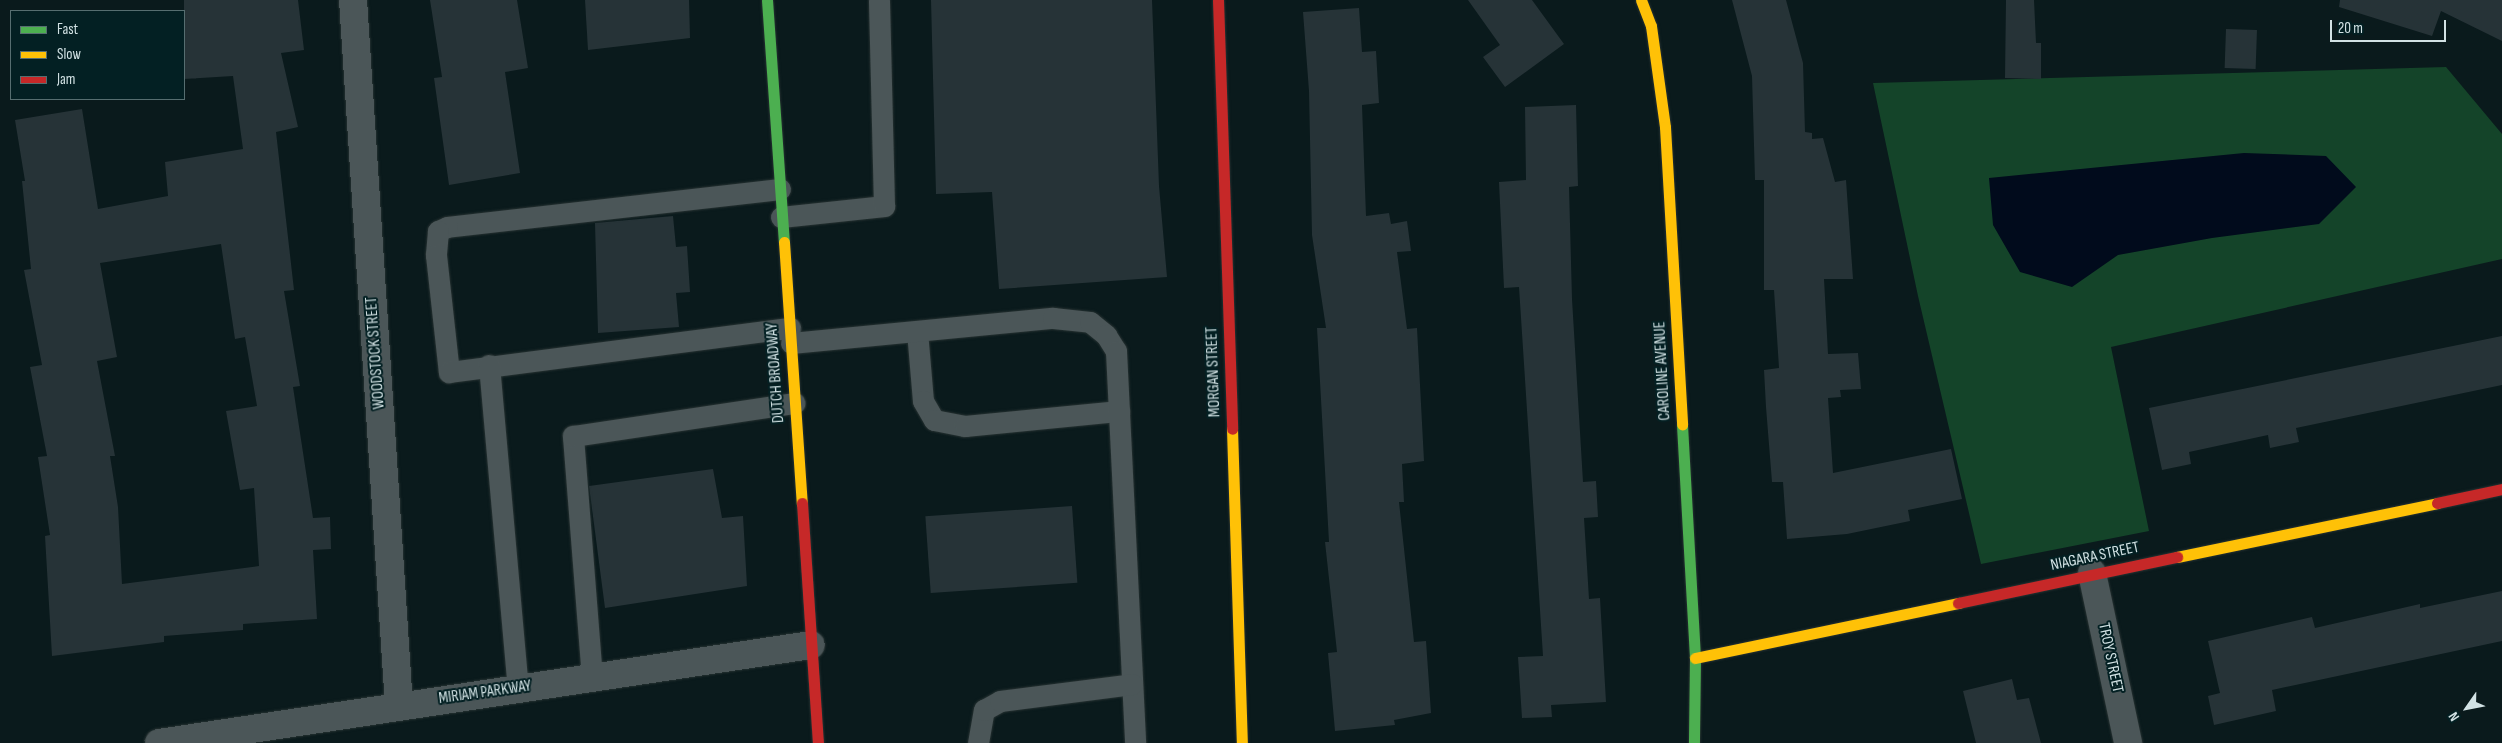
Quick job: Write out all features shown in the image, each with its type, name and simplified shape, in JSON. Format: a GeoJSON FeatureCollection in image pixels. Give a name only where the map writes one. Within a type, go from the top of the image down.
{"type":"FeatureCollection","features":[{"type":"Feature","properties":{"kind":"street","name":"WOODSTOCK STREET"},"geometry":{"type":"LineString","coordinates":[[352,0],[399,706]]}},
{"type":"Feature","properties":{"kind":"street","name":"DUTCH BROADWAY"},"geometry":{"type":"LineString","coordinates":[[767,0],[818,743]]}},
{"type":"Feature","properties":{"kind":"street","name":"MORGAN STREET"},"geometry":{"type":"LineString","coordinates":[[1218,0],[1242,743]]}},
{"type":"Feature","properties":{"kind":"street","name":"CAROLINE AVENUE"},"geometry":{"type":"LineString","coordinates":[[1641,0],[1651,26],[1665,127],[1695,658],[1694,743]]}},
{"type":"Feature","properties":{"kind":"street","name":"NIAGARA STREET"},"geometry":{"type":"LineString","coordinates":[[1695,658],[2092,573],[2502,489]]}},
{"type":"Feature","properties":{"kind":"street","name":"TROY STREET"},"geometry":{"type":"LineString","coordinates":[[2092,573],[2128,743]]}},
{"type":"Feature","properties":{"kind":"street","name":"MIRIAM PARKWAY"},"geometry":{"type":"LineString","coordinates":[[159,743],[811,645]]}},
{"type":"Feature","properties":{"kind":"lane"},"geometry":{"type":"LineString","coordinates":[[782,217],[884,206],[879,0]]}},
{"type":"Feature","properties":{"kind":"lane"},"geometry":{"type":"LineString","coordinates":[[780,189],[438,231],[436,255],[449,372],[489,365],[790,336],[917,331],[1053,318],[1090,322],[1106,335],[1116,351],[1135,743]]}},
{"type":"Feature","properties":{"kind":"lane"},"geometry":{"type":"LineString","coordinates":[[917,331],[923,401],[934,420],[965,426],[1119,411]]}},
{"type":"Feature","properties":{"kind":"lane"},"geometry":{"type":"LineString","coordinates":[[489,365],[518,688]]}},
{"type":"Feature","properties":{"kind":"lane"},"geometry":{"type":"LineString","coordinates":[[592,678],[573,436],[795,403]]}},
{"type":"Feature","properties":{"kind":"lane"},"geometry":{"type":"LineString","coordinates":[[978,743],[984,710],[1000,701],[1132,684]]}},
{"type":"Feature","properties":{"kind":"green space"},"geometry":{"type":"Polygon","coordinates":[[[2446,67],[2502,134],[2502,259],[2111,347],[2149,531],[1981,564],[1918,296],[1873,83],[2446,67]]]}},
{"type":"Feature","properties":{"kind":"water"},"geometry":{"type":"Polygon","coordinates":[[[2244,153],[2326,156],[2356,187],[2319,224],[2212,238],[2118,255],[2072,287],[2020,272],[1993,225],[1989,178],[2244,153]]]}},
{"type":"Feature","properties":{"kind":"building"},"geometry":{"type":"Polygon","coordinates":[[[184,0],[298,0],[304,50],[281,53],[298,127],[276,132],[294,290],[284,291],[300,386],[293,387],[313,518],[330,517],[331,549],[313,550],[317,619],[243,624],[243,630],[164,636],[164,642],[52,656],[45,536],[50,535],[38,457],[47,456],[30,367],[42,365],[24,270],[31,269],[22,181],[25,181],[15,120],[82,109],[98,209],[168,196],[165,162],[243,149],[233,76],[185,79],[184,0]],[[221,244],[100,263],[117,357],[97,361],[115,456],[110,456],[118,507],[122,584],[259,566],[254,488],[240,490],[226,411],[257,406],[245,337],[235,339],[221,244]]]}},
{"type":"Feature","properties":{"kind":"building"},"geometry":{"type":"Polygon","coordinates":[[[430,0],[517,0],[528,68],[505,72],[520,173],[449,185],[434,78],[442,77],[430,0]]]}},
{"type":"Feature","properties":{"kind":"building"},"geometry":{"type":"Polygon","coordinates":[[[585,0],[689,0],[690,38],[588,50],[585,0]]]}},
{"type":"Feature","properties":{"kind":"building"},"geometry":{"type":"Polygon","coordinates":[[[931,0],[1152,0],[1159,186],[1167,277],[999,289],[992,192],[936,194],[931,0]]]}},
{"type":"Feature","properties":{"kind":"building"},"geometry":{"type":"Polygon","coordinates":[[[1468,0],[1532,0],[1564,44],[1505,87],[1483,57],[1500,45],[1468,0]]]}},
{"type":"Feature","properties":{"kind":"building"},"geometry":{"type":"Polygon","coordinates":[[[1732,0],[1786,0],[1803,63],[1805,132],[1812,133],[1812,139],[1823,138],[1835,182],[1846,180],[1853,279],[1824,279],[1828,354],[1858,353],[1861,389],[1840,390],[1841,397],[1828,398],[1833,473],[1951,449],[1962,499],[1908,510],[1910,521],[1847,534],[1787,539],[1783,482],[1772,482],[1766,407],[1764,370],[1779,368],[1774,290],[1764,290],[1764,180],[1755,180],[1752,76],[1732,0]]]}},
{"type":"Feature","properties":{"kind":"building"},"geometry":{"type":"Polygon","coordinates":[[[2006,0],[2034,0],[2036,43],[2041,43],[2041,79],[2005,78],[2006,0]]]}},
{"type":"Feature","properties":{"kind":"building"},"geometry":{"type":"Polygon","coordinates":[[[2340,0],[2502,0],[2502,41],[2441,11],[2432,36],[2339,7],[2340,0]]]}},
{"type":"Feature","properties":{"kind":"building"},"geometry":{"type":"Polygon","coordinates":[[[1359,8],[1362,52],[1376,51],[1379,103],[1362,105],[1366,216],[1389,213],[1391,224],[1407,221],[1411,251],[1397,252],[1407,329],[1417,328],[1424,461],[1402,464],[1404,502],[1399,502],[1414,642],[1426,641],[1431,713],[1394,720],[1395,725],[1335,731],[1328,653],[1337,652],[1325,542],[1329,542],[1317,328],[1326,328],[1312,235],[1309,91],[1303,12],[1359,8]]]}},
{"type":"Feature","properties":{"kind":"building"},"geometry":{"type":"Polygon","coordinates":[[[2226,29],[2257,30],[2256,69],[2225,68],[2226,29]]]}},
{"type":"Feature","properties":{"kind":"building"},"geometry":{"type":"Polygon","coordinates":[[[1576,105],[1578,186],[1569,187],[1572,299],[1583,482],[1596,481],[1598,517],[1584,518],[1589,599],[1600,598],[1606,702],[1551,705],[1552,717],[1522,718],[1518,657],[1543,656],[1519,287],[1504,288],[1499,182],[1526,180],[1525,107],[1576,105]]]}},
{"type":"Feature","properties":{"kind":"building"},"geometry":{"type":"Polygon","coordinates":[[[673,216],[676,247],[687,246],[690,292],[676,293],[679,327],[598,333],[595,223],[673,216]]]}},
{"type":"Feature","properties":{"kind":"building"},"geometry":{"type":"Polygon","coordinates":[[[2502,336],[2502,385],[2296,428],[2299,442],[2270,448],[2268,435],[2189,452],[2191,464],[2162,470],[2149,408],[2502,336]]]}},
{"type":"Feature","properties":{"kind":"building"},"geometry":{"type":"Polygon","coordinates":[[[713,469],[722,518],[743,516],[747,586],[605,608],[589,486],[713,469]]]}},
{"type":"Feature","properties":{"kind":"building"},"geometry":{"type":"Polygon","coordinates":[[[1072,506],[1077,583],[931,593],[925,516],[1072,506]]]}},
{"type":"Feature","properties":{"kind":"building"},"geometry":{"type":"Polygon","coordinates":[[[2502,591],[2502,641],[2272,690],[2276,711],[2214,725],[2208,696],[2220,693],[2208,641],[2312,617],[2315,628],[2420,604],[2420,608],[2502,591]]]}},
{"type":"Feature","properties":{"kind":"building"},"geometry":{"type":"Polygon","coordinates":[[[2012,679],[2017,700],[2029,698],[2041,743],[1976,743],[1963,691],[2012,679]]]}},
{"type":"Feature","properties":{"kind":"traffic: fast"},"geometry":{"type":"LineString","coordinates":[[767,0],[784,242]]}},
{"type":"Feature","properties":{"kind":"traffic: fast"},"geometry":{"type":"LineString","coordinates":[[1682,425],[1695,658],[1694,743]]}},
{"type":"Feature","properties":{"kind":"traffic: slow"},"geometry":{"type":"LineString","coordinates":[[1641,0],[1651,26],[1665,127],[1682,425]]}},
{"type":"Feature","properties":{"kind":"traffic: slow"},"geometry":{"type":"LineString","coordinates":[[784,242],[802,503]]}},
{"type":"Feature","properties":{"kind":"traffic: slow"},"geometry":{"type":"LineString","coordinates":[[1232,429],[1242,743]]}},
{"type":"Feature","properties":{"kind":"traffic: slow"},"geometry":{"type":"LineString","coordinates":[[2177,557],[2437,503]]}},
{"type":"Feature","properties":{"kind":"traffic: slow"},"geometry":{"type":"LineString","coordinates":[[1695,658],[1958,603]]}},
{"type":"Feature","properties":{"kind":"traffic: jam"},"geometry":{"type":"LineString","coordinates":[[1218,0],[1232,429]]}},
{"type":"Feature","properties":{"kind":"traffic: jam"},"geometry":{"type":"LineString","coordinates":[[2437,503],[2502,489]]}},
{"type":"Feature","properties":{"kind":"traffic: jam"},"geometry":{"type":"LineString","coordinates":[[802,503],[818,743]]}},
{"type":"Feature","properties":{"kind":"traffic: jam"},"geometry":{"type":"LineString","coordinates":[[1958,603],[2177,557]]}}]}
